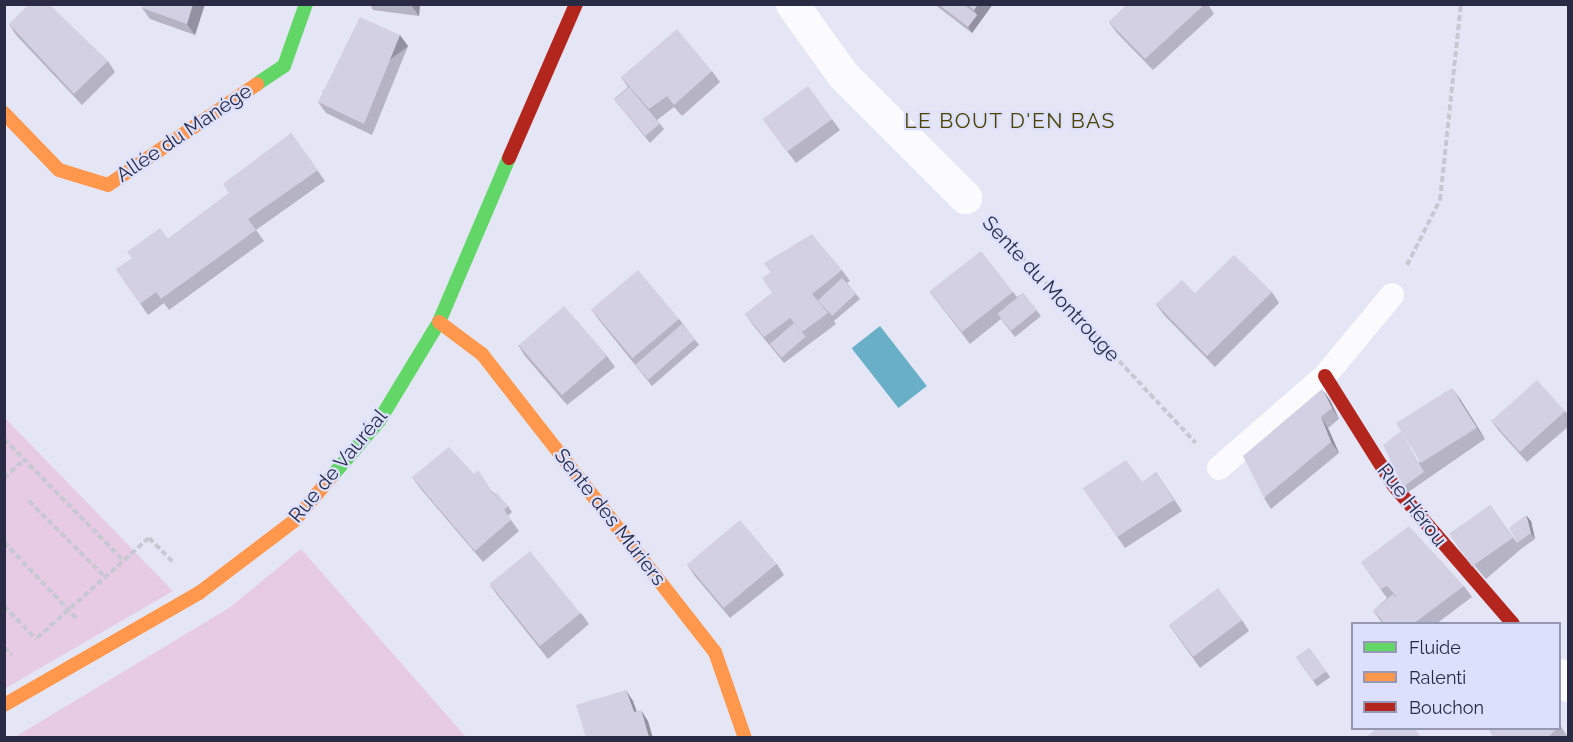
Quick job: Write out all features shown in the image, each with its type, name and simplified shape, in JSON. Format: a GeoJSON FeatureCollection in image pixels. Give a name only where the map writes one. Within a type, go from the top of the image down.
{"type":"FeatureCollection","features":[{"type":"Feature","properties":{"kind":"street","name":"Allée du Manége"},"geometry":{"type":"LineString","coordinates":[[4,113],[59,170],[108,185],[284,66],[306,4]]}},
{"type":"Feature","properties":{"kind":"street","name":"Rue de Vauréal"},"geometry":{"type":"LineString","coordinates":[[4,705],[199,593],[294,521],[379,421],[439,321],[576,4]]}},
{"type":"Feature","properties":{"kind":"street"},"geometry":{"type":"LineString","coordinates":[[792,4],[843,75],[965,197]]}},
{"type":"Feature","properties":{"kind":"street","name":"Sente des Mûriers"},"geometry":{"type":"LineString","coordinates":[[439,321],[482,354],[715,652],[745,738]]}},
{"type":"Feature","properties":{"kind":"street","name":"Rue Hérou"},"geometry":{"type":"LineString","coordinates":[[1325,376],[1394,486],[1511,622]]}},
{"type":"Feature","properties":{"kind":"lane"},"geometry":{"type":"LineString","coordinates":[[1219,468],[1325,376],[1392,295]]}},
{"type":"Feature","properties":{"kind":"path"},"geometry":{"type":"LineString","coordinates":[[1392,295],[1440,200],[1461,4]]}},
{"type":"Feature","properties":{"kind":"path","name":"Sente du Montrouge"},"geometry":{"type":"LineString","coordinates":[[965,197],[1219,468]]}},
{"type":"Feature","properties":{"kind":"path"},"geometry":{"type":"LineString","coordinates":[[4,439],[123,560],[70,611],[29,645]]}},
{"type":"Feature","properties":{"kind":"path"},"geometry":{"type":"LineString","coordinates":[[4,478],[24,460]]}},
{"type":"Feature","properties":{"kind":"path"},"geometry":{"type":"LineString","coordinates":[[29,501],[106,578]]}},
{"type":"Feature","properties":{"kind":"path"},"geometry":{"type":"LineString","coordinates":[[4,542],[70,611]]}},
{"type":"Feature","properties":{"kind":"path"},"geometry":{"type":"LineString","coordinates":[[4,606],[36,639]]}},
{"type":"Feature","properties":{"kind":"path"},"geometry":{"type":"LineString","coordinates":[[4,647],[14,657],[21,651]]}},
{"type":"Feature","properties":{"kind":"shaded area"},"geometry":{"type":"Polygon","coordinates":[[[4,417],[173,591],[4,689],[4,417]]]}},
{"type":"Feature","properties":{"kind":"shaded area"},"geometry":{"type":"Polygon","coordinates":[[[301,549],[466,737],[15,737],[229,608],[301,549]]]}},
{"type":"Feature","properties":{"kind":"water"},"geometry":{"type":"Polygon","coordinates":[[[880,326],[927,386],[898,408],[852,348],[880,326]]]}},
{"type":"Feature","properties":{"kind":"building"},"geometry":{"type":"Polygon","coordinates":[[[29,4],[49,4],[108,61],[74,94],[9,24],[29,4]]]}},
{"type":"Feature","properties":{"kind":"building"},"geometry":{"type":"Polygon","coordinates":[[[143,4],[193,4],[187,24],[142,8],[143,4]]]}},
{"type":"Feature","properties":{"kind":"building"},"geometry":{"type":"Polygon","coordinates":[[[938,4],[963,4],[977,15],[968,27],[938,4]]]}},
{"type":"Feature","properties":{"kind":"building"},"geometry":{"type":"Polygon","coordinates":[[[967,4],[978,4],[974,10],[967,4]]]}},
{"type":"Feature","properties":{"kind":"building"},"geometry":{"type":"Polygon","coordinates":[[[1128,4],[1205,4],[1145,59],[1109,22],[1128,4]]]}},
{"type":"Feature","properties":{"kind":"building"},"geometry":{"type":"Polygon","coordinates":[[[360,17],[400,35],[364,124],[318,102],[360,17]]]}},
{"type":"Feature","properties":{"kind":"building"},"geometry":{"type":"Polygon","coordinates":[[[677,29],[712,71],[674,105],[667,96],[649,109],[621,77],[677,29]]]}},
{"type":"Feature","properties":{"kind":"building"},"geometry":{"type":"Polygon","coordinates":[[[808,86],[832,119],[787,152],[763,119],[808,86]]]}},
{"type":"Feature","properties":{"kind":"building"},"geometry":{"type":"Polygon","coordinates":[[[629,87],[660,124],[645,136],[614,99],[629,87]]]}},
{"type":"Feature","properties":{"kind":"building"},"geometry":{"type":"Polygon","coordinates":[[[291,133],[318,170],[248,219],[256,230],[161,299],[156,292],[140,304],[116,269],[132,258],[127,252],[160,228],[168,239],[229,193],[223,184],[291,133]]]}},
{"type":"Feature","properties":{"kind":"building"},"geometry":{"type":"Polygon","coordinates":[[[812,234],[842,270],[812,294],[828,313],[802,332],[790,318],[764,337],[745,314],[772,293],[762,278],[771,272],[764,263],[812,234]]]}},
{"type":"Feature","properties":{"kind":"building"},"geometry":{"type":"Polygon","coordinates":[[[981,251],[1013,292],[962,332],[930,291],[981,251]]]}},
{"type":"Feature","properties":{"kind":"building"},"geometry":{"type":"Polygon","coordinates":[[[1234,255],[1272,292],[1207,356],[1156,304],[1182,280],[1195,293],[1234,255]]]}},
{"type":"Feature","properties":{"kind":"building"},"geometry":{"type":"Polygon","coordinates":[[[638,270],[679,319],[632,358],[591,309],[638,270]]]}},
{"type":"Feature","properties":{"kind":"building"},"geometry":{"type":"Polygon","coordinates":[[[842,278],[856,293],[832,316],[818,301],[842,278]]]}},
{"type":"Feature","properties":{"kind":"building"},"geometry":{"type":"Polygon","coordinates":[[[1023,293],[1037,310],[1011,331],[997,314],[1023,293]]]}},
{"type":"Feature","properties":{"kind":"building"},"geometry":{"type":"Polygon","coordinates":[[[564,306],[607,356],[562,395],[519,345],[564,306]]]}},
{"type":"Feature","properties":{"kind":"building"},"geometry":{"type":"Polygon","coordinates":[[[794,323],[806,337],[782,358],[770,344],[794,323]]]}},
{"type":"Feature","properties":{"kind":"building"},"geometry":{"type":"Polygon","coordinates":[[[682,324],[695,339],[648,380],[635,365],[682,324]]]}},
{"type":"Feature","properties":{"kind":"building"},"geometry":{"type":"Polygon","coordinates":[[[1537,380],[1565,411],[1520,452],[1492,421],[1537,380]]]}},
{"type":"Feature","properties":{"kind":"building"},"geometry":{"type":"Polygon","coordinates":[[[1452,388],[1477,428],[1421,463],[1396,423],[1452,388]]]}},
{"type":"Feature","properties":{"kind":"building"},"geometry":{"type":"Polygon","coordinates":[[[1322,389],[1332,408],[1321,417],[1331,442],[1264,498],[1243,456],[1322,389]]]}},
{"type":"Feature","properties":{"kind":"building"},"geometry":{"type":"Polygon","coordinates":[[[1401,431],[1424,472],[1403,487],[1383,445],[1401,431]]]}},
{"type":"Feature","properties":{"kind":"building"},"geometry":{"type":"Polygon","coordinates":[[[449,447],[474,474],[478,470],[511,520],[475,551],[412,477],[449,447]]]}},
{"type":"Feature","properties":{"kind":"building"},"geometry":{"type":"Polygon","coordinates":[[[1126,460],[1143,483],[1157,474],[1174,500],[1117,537],[1083,488],[1126,460]]]}},
{"type":"Feature","properties":{"kind":"building"},"geometry":{"type":"Polygon","coordinates":[[[1156,472],[1157,474],[1142,482],[1156,472]]]}},
{"type":"Feature","properties":{"kind":"building"},"geometry":{"type":"Polygon","coordinates":[[[497,493],[508,506],[504,510],[495,495],[497,493]]]}},
{"type":"Feature","properties":{"kind":"building"},"geometry":{"type":"Polygon","coordinates":[[[1490,505],[1513,538],[1472,566],[1449,534],[1490,505]]]}},
{"type":"Feature","properties":{"kind":"building"},"geometry":{"type":"Polygon","coordinates":[[[1526,515],[1531,533],[1517,543],[1509,528],[1526,515]]]}},
{"type":"Feature","properties":{"kind":"building"},"geometry":{"type":"Polygon","coordinates":[[[740,520],[777,564],[724,608],[687,564],[740,520]]]}},
{"type":"Feature","properties":{"kind":"building"},"geometry":{"type":"Polygon","coordinates":[[[1409,526],[1464,586],[1416,622],[1383,622],[1376,613],[1396,596],[1387,586],[1381,589],[1361,562],[1409,526]]]}},
{"type":"Feature","properties":{"kind":"building"},"geometry":{"type":"Polygon","coordinates":[[[530,551],[580,613],[540,646],[490,584],[530,551]]]}},
{"type":"Feature","properties":{"kind":"building"},"geometry":{"type":"Polygon","coordinates":[[[1218,588],[1242,620],[1193,657],[1169,625],[1218,588]]]}},
{"type":"Feature","properties":{"kind":"building"},"geometry":{"type":"Polygon","coordinates":[[[1393,594],[1395,597],[1376,613],[1379,618],[1373,611],[1393,594]]]}},
{"type":"Feature","properties":{"kind":"building"},"geometry":{"type":"Polygon","coordinates":[[[1309,648],[1326,671],[1313,681],[1296,657],[1309,648]]]}},
{"type":"Feature","properties":{"kind":"building"},"geometry":{"type":"Polygon","coordinates":[[[626,690],[634,712],[641,710],[649,738],[586,738],[576,705],[626,690]]]}},
{"type":"Feature","properties":{"kind":"building"},"geometry":{"type":"Polygon","coordinates":[[[1375,730],[1416,730],[1422,738],[1365,738],[1375,730]]]}},
{"type":"Feature","properties":{"kind":"building"},"geometry":{"type":"Polygon","coordinates":[[[1490,730],[1556,730],[1547,738],[1494,738],[1490,730]]]}},
{"type":"Feature","properties":{"kind":"traffic: fast"},"geometry":{"type":"LineString","coordinates":[[257,84],[284,66],[306,4]]}},
{"type":"Feature","properties":{"kind":"traffic: fast"},"geometry":{"type":"LineString","coordinates":[[332,476],[379,421],[439,322],[509,158]]}},
{"type":"Feature","properties":{"kind":"traffic: slow"},"geometry":{"type":"LineString","coordinates":[[4,113],[59,170],[108,185],[257,84]]}},
{"type":"Feature","properties":{"kind":"traffic: slow"},"geometry":{"type":"LineString","coordinates":[[439,322],[482,354],[715,652],[745,738]]}},
{"type":"Feature","properties":{"kind":"traffic: slow"},"geometry":{"type":"LineString","coordinates":[[4,705],[199,593],[294,521],[332,476]]}},
{"type":"Feature","properties":{"kind":"traffic: jam"},"geometry":{"type":"LineString","coordinates":[[509,158],[576,4]]}},
{"type":"Feature","properties":{"kind":"traffic: jam"},"geometry":{"type":"LineString","coordinates":[[1325,376],[1394,486],[1511,622]]}},
{"type":"Feature","properties":{"kind":"district","name":"LE BOUT D'EN BAS"},"geometry":{"type":"Point","coordinates":[1010,121]}}]}
